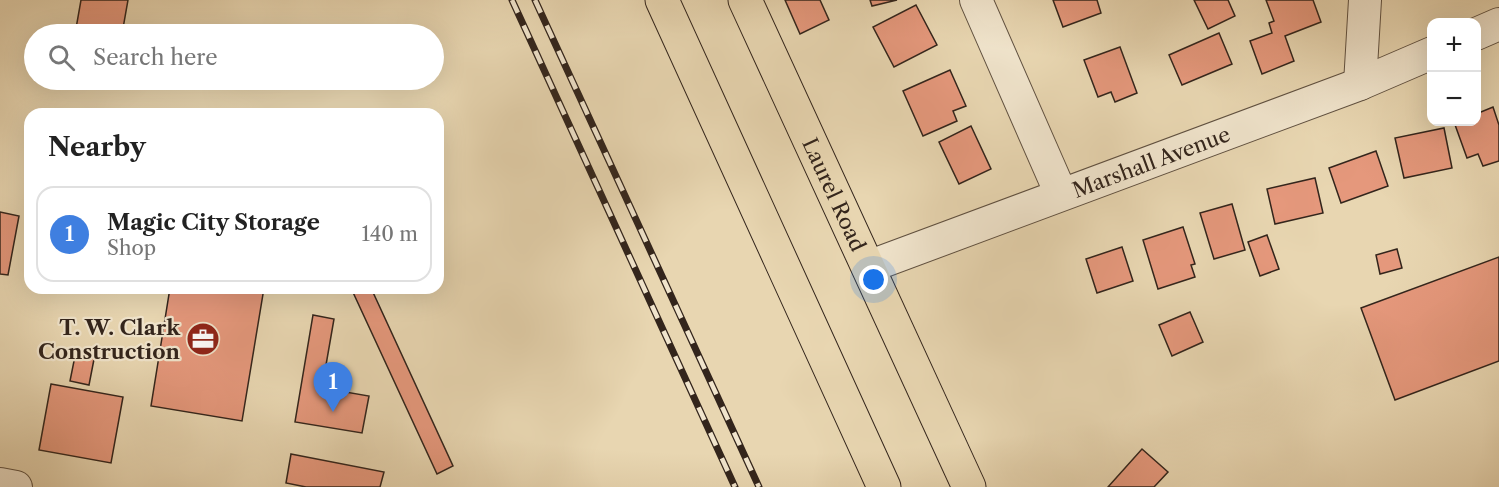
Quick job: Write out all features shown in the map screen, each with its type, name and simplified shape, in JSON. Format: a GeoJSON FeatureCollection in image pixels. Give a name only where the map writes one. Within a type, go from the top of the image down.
{"type":"FeatureCollection","features":[{"type":"Feature","properties":{"kind":"main road"},"geometry":{"type":"LineString","coordinates":[[662,0],[884,487]]}},
{"type":"Feature","properties":{"kind":"main road","name":"Laurel Road"},"geometry":{"type":"LineString","coordinates":[[745,0],[969,487]]}},
{"type":"Feature","properties":{"kind":"street"},"geometry":{"type":"LineString","coordinates":[[976,0],[1060,194]]}},
{"type":"Feature","properties":{"kind":"street"},"geometry":{"type":"LineString","coordinates":[[1360,84],[1365,0]]}},
{"type":"Feature","properties":{"kind":"street"},"geometry":{"type":"LineString","coordinates":[[1481,32],[1499,24]]}},
{"type":"Feature","properties":{"kind":"street","name":"Marshall Avenue"},"geometry":{"type":"LineString","coordinates":[[868,267],[1360,84],[1427,55]]}},
{"type":"Feature","properties":{"kind":"street"},"geometry":{"type":"LineString","coordinates":[[0,484],[16,487]]}},
{"type":"Feature","properties":{"kind":"building"},"geometry":{"type":"Polygon","coordinates":[[[81,0],[128,0],[124,24],[77,24],[81,0]]]}},
{"type":"Feature","properties":{"kind":"building"},"geometry":{"type":"Polygon","coordinates":[[[785,0],[820,0],[829,20],[800,34],[785,0]]]}},
{"type":"Feature","properties":{"kind":"building"},"geometry":{"type":"Polygon","coordinates":[[[870,0],[897,0],[872,6],[870,0]]]}},
{"type":"Feature","properties":{"kind":"building"},"geometry":{"type":"Polygon","coordinates":[[[1053,0],[1097,0],[1101,13],[1063,27],[1053,0]]]}},
{"type":"Feature","properties":{"kind":"building"},"geometry":{"type":"Polygon","coordinates":[[[1194,0],[1228,0],[1235,16],[1208,29],[1194,0]]]}},
{"type":"Feature","properties":{"kind":"building"},"geometry":{"type":"Polygon","coordinates":[[[1266,0],[1313,0],[1321,22],[1285,36],[1294,61],[1262,74],[1250,41],[1272,33],[1269,23],[1274,21],[1266,0]]]}},
{"type":"Feature","properties":{"kind":"building"},"geometry":{"type":"Polygon","coordinates":[[[916,5],[937,45],[894,67],[873,27],[916,5]]]}},
{"type":"Feature","properties":{"kind":"building"},"geometry":{"type":"Polygon","coordinates":[[[1219,33],[1232,64],[1182,85],[1169,55],[1219,33]]]}},
{"type":"Feature","properties":{"kind":"building"},"geometry":{"type":"Polygon","coordinates":[[[1120,47],[1137,93],[1115,102],[1111,92],[1098,97],[1084,60],[1120,47]]]}},
{"type":"Feature","properties":{"kind":"building"},"geometry":{"type":"Polygon","coordinates":[[[950,70],[966,106],[953,111],[957,121],[923,136],[903,91],[950,70]]]}},
{"type":"Feature","properties":{"kind":"building"},"geometry":{"type":"Polygon","coordinates":[[[1493,107],[1499,125],[1499,161],[1483,166],[1478,154],[1467,158],[1455,126],[1481,126],[1481,112],[1493,107]]]}},
{"type":"Feature","properties":{"kind":"building"},"geometry":{"type":"Polygon","coordinates":[[[971,126],[991,169],[959,184],[939,142],[971,126]]]}},
{"type":"Feature","properties":{"kind":"building"},"geometry":{"type":"Polygon","coordinates":[[[1444,128],[1452,168],[1404,178],[1395,138],[1444,128]]]}},
{"type":"Feature","properties":{"kind":"building"},"geometry":{"type":"Polygon","coordinates":[[[1376,151],[1388,186],[1341,203],[1329,168],[1376,151]]]}},
{"type":"Feature","properties":{"kind":"building"},"geometry":{"type":"Polygon","coordinates":[[[1315,178],[1323,213],[1275,224],[1267,189],[1315,178]]]}},
{"type":"Feature","properties":{"kind":"building"},"geometry":{"type":"Polygon","coordinates":[[[1232,204],[1245,250],[1214,259],[1200,213],[1232,204]]]}},
{"type":"Feature","properties":{"kind":"building"},"geometry":{"type":"Polygon","coordinates":[[[0,212],[19,216],[8,275],[0,274],[0,212]]]}},
{"type":"Feature","properties":{"kind":"building"},"geometry":{"type":"Polygon","coordinates":[[[1183,227],[1195,264],[1191,265],[1195,277],[1158,289],[1143,240],[1183,227]]]}},
{"type":"Feature","properties":{"kind":"building"},"geometry":{"type":"Polygon","coordinates":[[[1267,235],[1279,269],[1260,276],[1248,242],[1267,235]]]}},
{"type":"Feature","properties":{"kind":"building"},"geometry":{"type":"Polygon","coordinates":[[[1122,247],[1133,281],[1097,293],[1086,259],[1122,247]]]}},
{"type":"Feature","properties":{"kind":"building"},"geometry":{"type":"Polygon","coordinates":[[[1397,249],[1402,268],[1380,274],[1376,255],[1397,249]]]}},
{"type":"Feature","properties":{"kind":"building"},"geometry":{"type":"Polygon","coordinates":[[[1499,257],[1499,361],[1395,400],[1361,308],[1499,257]]]}},
{"type":"Feature","properties":{"kind":"building"},"geometry":{"type":"Polygon","coordinates":[[[169,294],[263,294],[242,421],[151,406],[169,294]]]}},
{"type":"Feature","properties":{"kind":"building"},"geometry":{"type":"Polygon","coordinates":[[[354,294],[374,294],[453,466],[437,474],[354,294]]]}},
{"type":"Feature","properties":{"kind":"building"},"geometry":{"type":"Polygon","coordinates":[[[1190,312],[1203,342],[1172,356],[1159,325],[1190,312]]]}},
{"type":"Feature","properties":{"kind":"building"},"geometry":{"type":"Polygon","coordinates":[[[313,315],[334,319],[322,388],[369,396],[362,433],[295,422],[313,315]]]}},
{"type":"Feature","properties":{"kind":"building"},"geometry":{"type":"Polygon","coordinates":[[[76,351],[95,354],[89,385],[70,381],[76,351]]]}},
{"type":"Feature","properties":{"kind":"building"},"geometry":{"type":"Polygon","coordinates":[[[51,384],[123,397],[111,463],[39,450],[51,384]]]}},
{"type":"Feature","properties":{"kind":"building"},"geometry":{"type":"Polygon","coordinates":[[[1142,449],[1168,472],[1154,487],[1108,487],[1142,449]]]}},
{"type":"Feature","properties":{"kind":"building"},"geometry":{"type":"Polygon","coordinates":[[[291,454],[384,472],[380,487],[306,487],[286,483],[291,454]]]}},
{"type":"Feature","properties":{"kind":"railway"},"geometry":{"type":"LineString","coordinates":[[512,0],[735,487]]}},
{"type":"Feature","properties":{"kind":"railway"},"geometry":{"type":"LineString","coordinates":[[535,0],[759,487]]}},
{"type":"Feature","properties":{"kind":"place","name":"T. W. Clark Construction"},"geometry":{"type":"Point","coordinates":[203,339]}},
{"type":"Feature","properties":{"kind":"place","name":"Magic City Storage"},"geometry":{"type":"Point","coordinates":[333,412]}}]}
